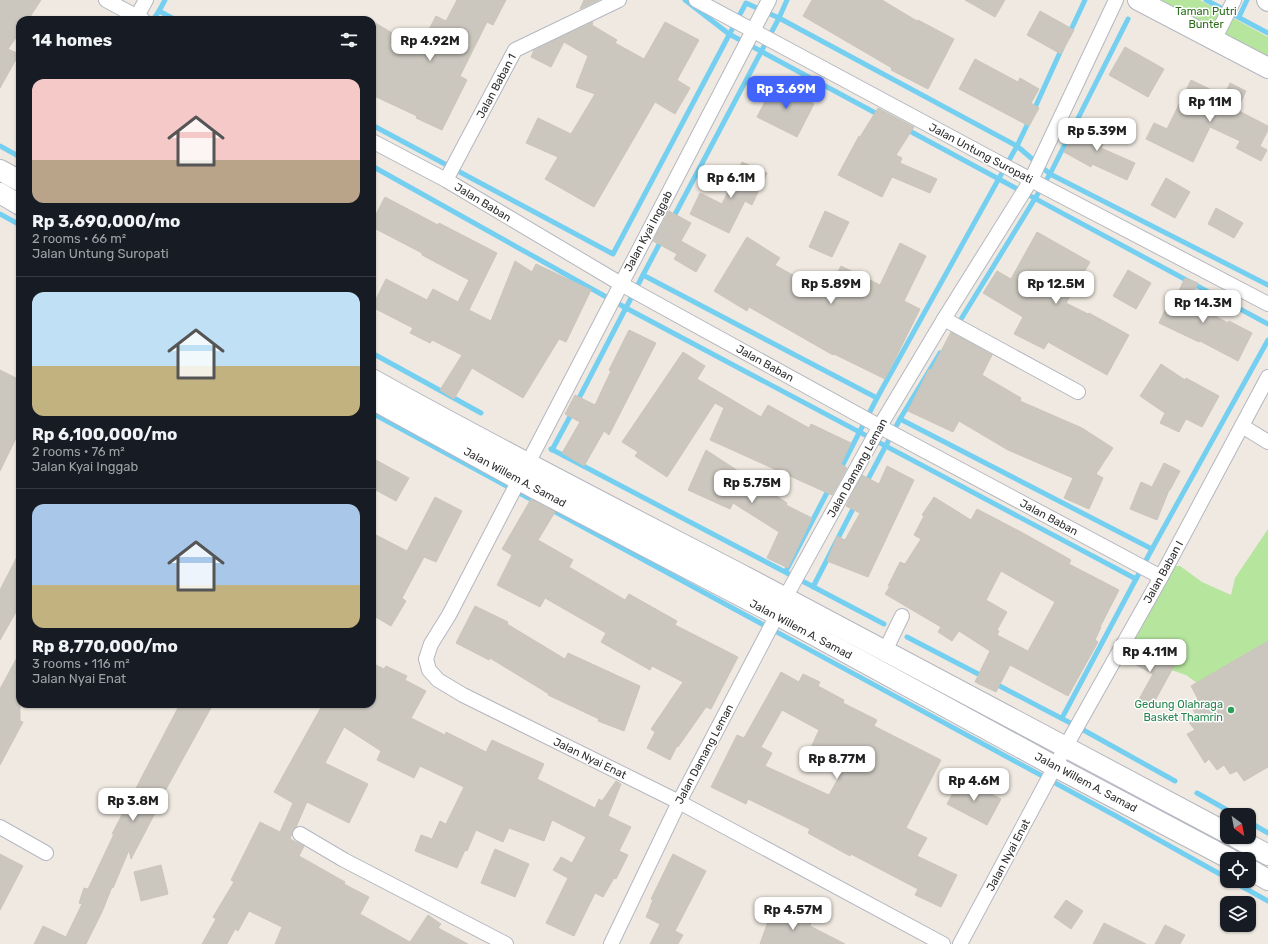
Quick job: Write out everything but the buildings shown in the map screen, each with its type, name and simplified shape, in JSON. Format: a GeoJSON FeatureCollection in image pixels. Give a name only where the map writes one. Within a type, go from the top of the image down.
{"type":"FeatureCollection","features":[{"type":"Feature","properties":{"kind":"main road"},"geometry":{"type":"LineString","coordinates":[[1138,0],[1268,68]]}},
{"type":"Feature","properties":{"kind":"main road"},"geometry":{"type":"LineString","coordinates":[[0,170],[16,179]]}},
{"type":"Feature","properties":{"kind":"main road"},"geometry":{"type":"LineString","coordinates":[[0,193],[16,203]]}},
{"type":"Feature","properties":{"kind":"main road","name":"Jalan Willem A. Samad"},"geometry":{"type":"LineString","coordinates":[[376,381],[416,404],[524,472],[777,615],[1056,767],[1220,854]]}},
{"type":"Feature","properties":{"kind":"main road","name":"Jalan Willem A. Samad"},"geometry":{"type":"LineString","coordinates":[[376,401],[785,598],[1066,746],[1220,829]]}},
{"type":"Feature","properties":{"kind":"main road"},"geometry":{"type":"LineString","coordinates":[[1248,844],[1268,855]]}},
{"type":"Feature","properties":{"kind":"main road"},"geometry":{"type":"LineString","coordinates":[[1256,873],[1268,880]]}},
{"type":"Feature","properties":{"kind":"street"},"geometry":{"type":"LineString","coordinates":[[106,0],[133,16]]}},
{"type":"Feature","properties":{"kind":"street"},"geometry":{"type":"LineString","coordinates":[[139,16],[146,0]]}},
{"type":"Feature","properties":{"kind":"street","name":"Jalan Baban 1"},"geometry":{"type":"LineString","coordinates":[[446,180],[514,50],[619,0]]}},
{"type":"Feature","properties":{"kind":"street","name":"Jalan Untung Suropati"},"geometry":{"type":"LineString","coordinates":[[696,0],[1031,180],[1268,304]]}},
{"type":"Feature","properties":{"kind":"street","name":"Jalan Kyai Inggab"},"geometry":{"type":"LineString","coordinates":[[524,472],[770,0]]}},
{"type":"Feature","properties":{"kind":"street","name":"Jalan Damang Leman"},"geometry":{"type":"LineString","coordinates":[[611,944],[679,802],[785,598],[944,319],[1031,180],[1116,0]]}},
{"type":"Feature","properties":{"kind":"street"},"geometry":{"type":"LineString","coordinates":[[1214,40],[1230,9]]}},
{"type":"Feature","properties":{"kind":"street","name":"Jalan Baban"},"geometry":{"type":"LineString","coordinates":[[376,143],[446,180],[621,284],[899,437],[1161,577]]}},
{"type":"Feature","properties":{"kind":"street"},"geometry":{"type":"LineString","coordinates":[[944,319],[1078,392]]}},
{"type":"Feature","properties":{"kind":"street","name":"Jalan Baban I"},"geometry":{"type":"LineString","coordinates":[[1056,767],[1066,746],[1161,577],[1268,377]]}},
{"type":"Feature","properties":{"kind":"street"},"geometry":{"type":"LineString","coordinates":[[1242,426],[1268,442]]}},
{"type":"Feature","properties":{"kind":"street","name":"Jalan Nyai Enat"},"geometry":{"type":"LineString","coordinates":[[524,472],[449,615],[431,644],[426,659],[429,670],[438,680],[463,695],[679,802],[943,944]]}},
{"type":"Feature","properties":{"kind":"street"},"geometry":{"type":"LineString","coordinates":[[885,651],[902,616]]}},
{"type":"Feature","properties":{"kind":"street","name":"Jalan Nyai Enat"},"geometry":{"type":"LineString","coordinates":[[960,944],[1056,767]]}},
{"type":"Feature","properties":{"kind":"street"},"geometry":{"type":"LineString","coordinates":[[0,828],[46,853]]}},
{"type":"Feature","properties":{"kind":"street"},"geometry":{"type":"LineString","coordinates":[[300,834],[344,860],[506,944]]}},
{"type":"Feature","properties":{"kind":"green space","name":"Taman Putri Bunter"},"geometry":{"type":"Polygon","coordinates":[[[1147,0],[1200,0],[1268,37],[1268,64],[1147,0]]]}},
{"type":"Feature","properties":{"kind":"green space"},"geometry":{"type":"Polygon","coordinates":[[[1268,529],[1268,641],[1197,683],[1186,675],[1171,670],[1173,666],[1128,641],[1173,566],[1180,566],[1202,582],[1231,595],[1235,578],[1268,529]]]}},
{"type":"Feature","properties":{"kind":"waterway"},"geometry":{"type":"LineString","coordinates":[[165,0],[159,11],[168,16]]}},
{"type":"Feature","properties":{"kind":"waterway"},"geometry":{"type":"LineString","coordinates":[[685,0],[729,34],[881,116]]}},
{"type":"Feature","properties":{"kind":"waterway"},"geometry":{"type":"LineString","coordinates":[[787,0],[779,18],[1017,146],[1030,119]]}},
{"type":"Feature","properties":{"kind":"waterway"},"geometry":{"type":"LineString","coordinates":[[1069,34],[1085,0]]}},
{"type":"Feature","properties":{"kind":"waterway"},"geometry":{"type":"LineString","coordinates":[[1206,0],[1268,33]]}},
{"type":"Feature","properties":{"kind":"waterway"},"geometry":{"type":"LineString","coordinates":[[1239,17],[1247,0]]}},
{"type":"Feature","properties":{"kind":"waterway"},"geometry":{"type":"LineString","coordinates":[[376,127],[613,254],[746,3],[779,18],[672,220]]}},
{"type":"Feature","properties":{"kind":"waterway"},"geometry":{"type":"LineString","coordinates":[[156,16],[159,11]]}},
{"type":"Feature","properties":{"kind":"waterway"},"geometry":{"type":"LineString","coordinates":[[1128,19],[1050,174],[1268,285]]}},
{"type":"Feature","properties":{"kind":"waterway"},"geometry":{"type":"LineString","coordinates":[[1033,112],[1062,48]]}},
{"type":"Feature","properties":{"kind":"waterway"},"geometry":{"type":"LineString","coordinates":[[906,129],[1268,324]]}},
{"type":"Feature","properties":{"kind":"waterway"},"geometry":{"type":"LineString","coordinates":[[0,146],[16,155]]}},
{"type":"Feature","properties":{"kind":"waterway"},"geometry":{"type":"LineString","coordinates":[[662,239],[643,275],[877,398],[1017,146],[1050,174],[958,324]]}},
{"type":"Feature","properties":{"kind":"waterway"},"geometry":{"type":"LineString","coordinates":[[376,168],[626,308],[1136,579]]}},
{"type":"Feature","properties":{"kind":"waterway"},"geometry":{"type":"LineString","coordinates":[[0,214],[16,223]]}},
{"type":"Feature","properties":{"kind":"waterway"},"geometry":{"type":"LineString","coordinates":[[577,402],[643,275]]}},
{"type":"Feature","properties":{"kind":"waterway"},"geometry":{"type":"LineString","coordinates":[[940,353],[900,419],[1152,549],[1268,340]]}},
{"type":"Feature","properties":{"kind":"waterway"},"geometry":{"type":"LineString","coordinates":[[376,355],[481,413]]}},
{"type":"Feature","properties":{"kind":"waterway"},"geometry":{"type":"LineString","coordinates":[[840,470],[877,398]]}},
{"type":"Feature","properties":{"kind":"waterway"},"geometry":{"type":"LineString","coordinates":[[552,450],[573,411]]}},
{"type":"Feature","properties":{"kind":"waterway"},"geometry":{"type":"LineString","coordinates":[[376,415],[536,502]]}},
{"type":"Feature","properties":{"kind":"waterway"},"geometry":{"type":"LineString","coordinates":[[866,483],[900,419]]}},
{"type":"Feature","properties":{"kind":"waterway"},"geometry":{"type":"LineString","coordinates":[[551,449],[884,624]]}},
{"type":"Feature","properties":{"kind":"waterway"},"geometry":{"type":"LineString","coordinates":[[787,569],[830,487]]}},
{"type":"Feature","properties":{"kind":"waterway"},"geometry":{"type":"LineString","coordinates":[[813,587],[855,505]]}},
{"type":"Feature","properties":{"kind":"waterway"},"geometry":{"type":"LineString","coordinates":[[550,509],[1116,816],[1220,874]]}},
{"type":"Feature","properties":{"kind":"waterway"},"geometry":{"type":"LineString","coordinates":[[1062,718],[1152,549]]}},
{"type":"Feature","properties":{"kind":"waterway"},"geometry":{"type":"LineString","coordinates":[[907,637],[984,677]]}},
{"type":"Feature","properties":{"kind":"waterway"},"geometry":{"type":"LineString","coordinates":[[994,683],[1078,727],[1175,781]]}},
{"type":"Feature","properties":{"kind":"waterway"},"geometry":{"type":"LineString","coordinates":[[1197,793],[1224,808]]}},
{"type":"Feature","properties":{"kind":"waterway"},"geometry":{"type":"LineString","coordinates":[[1256,826],[1268,833]]}},
{"type":"Feature","properties":{"kind":"waterway"},"geometry":{"type":"LineString","coordinates":[[1245,888],[1268,901]]}},
{"type":"Feature","properties":{"kind":"place","name":"Gedung Olahraga Basket Thamrin"},"geometry":{"type":"Point","coordinates":[1231,710]}}]}
